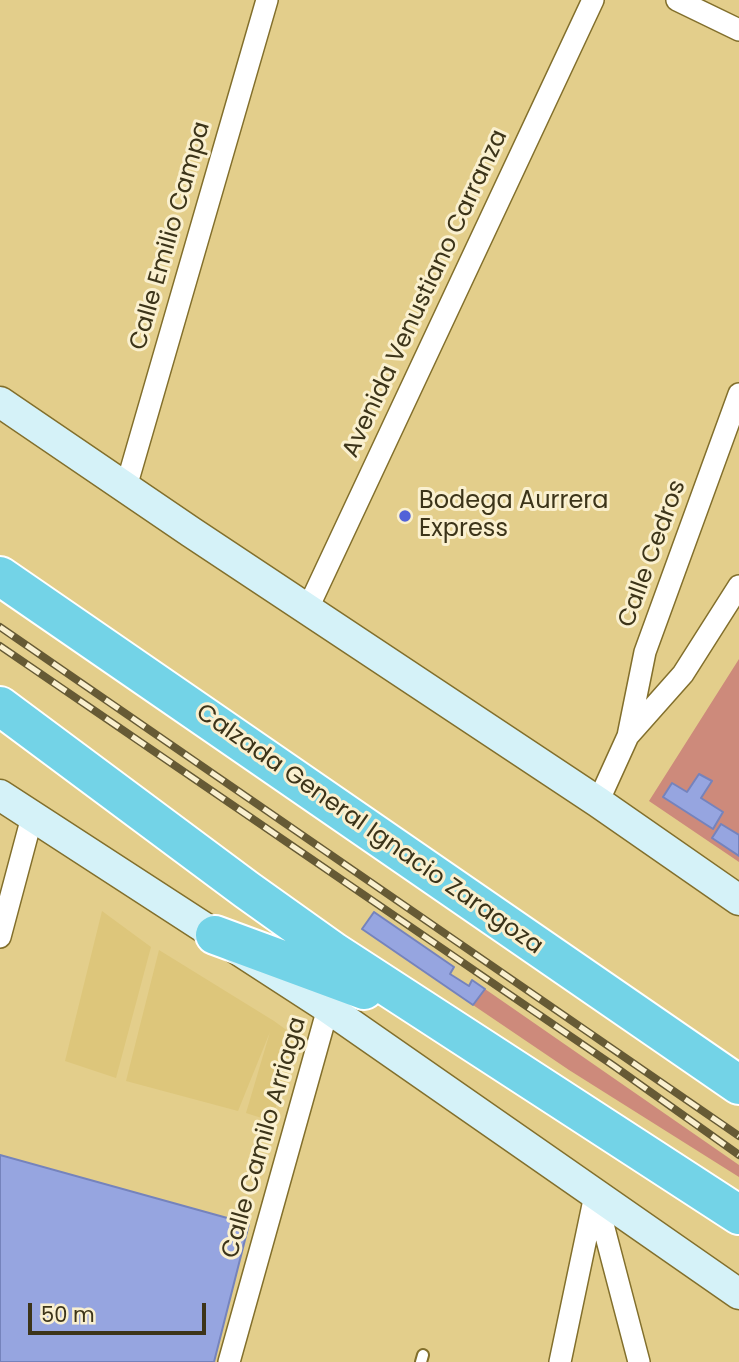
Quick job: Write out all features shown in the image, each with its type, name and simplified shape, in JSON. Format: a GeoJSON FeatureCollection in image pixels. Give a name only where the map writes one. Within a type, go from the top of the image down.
{"type":"FeatureCollection","features":[{"type":"Feature","properties":{"kind":"highway","name":"Calzada General Ignacio Zaragoza"},"geometry":{"type":"LineString","coordinates":[[0,576],[739,1085]]}},
{"type":"Feature","properties":{"kind":"highway"},"geometry":{"type":"LineString","coordinates":[[0,706],[334,952],[739,1214]]}},
{"type":"Feature","properties":{"kind":"highway"},"geometry":{"type":"LineString","coordinates":[[215,935],[434,1015]]}},
{"type":"Feature","properties":{"kind":"main road"},"geometry":{"type":"LineString","coordinates":[[0,402],[739,900]]}},
{"type":"Feature","properties":{"kind":"main road"},"geometry":{"type":"LineString","coordinates":[[0,795],[328,1008],[739,1294]]}},
{"type":"Feature","properties":{"kind":"street","name":"Calle Emilio Campa"},"geometry":{"type":"LineString","coordinates":[[126,487],[267,0]]}},
{"type":"Feature","properties":{"kind":"street","name":"Avenida Venustiano Carranza"},"geometry":{"type":"LineString","coordinates":[[307,610],[593,0]]}},
{"type":"Feature","properties":{"kind":"street"},"geometry":{"type":"LineString","coordinates":[[677,0],[739,30]]}},
{"type":"Feature","properties":{"kind":"street","name":"Calle Cedros"},"geometry":{"type":"LineString","coordinates":[[598,803],[628,736],[645,652],[739,394]]}},
{"type":"Feature","properties":{"kind":"street","name":"Calle Cedros"},"geometry":{"type":"LineString","coordinates":[[628,736],[683,674],[739,586]]}},
{"type":"Feature","properties":{"kind":"street"},"geometry":{"type":"LineString","coordinates":[[0,937],[32,817]]}},
{"type":"Feature","properties":{"kind":"street","name":"Calle Camilo Arriaga"},"geometry":{"type":"LineString","coordinates":[[229,1362],[328,1008]]}},
{"type":"Feature","properties":{"kind":"street"},"geometry":{"type":"LineString","coordinates":[[560,1362],[595,1194]]}},
{"type":"Feature","properties":{"kind":"street"},"geometry":{"type":"LineString","coordinates":[[595,1194],[639,1362]]}},
{"type":"Feature","properties":{"kind":"shaded area"},"geometry":{"type":"Polygon","coordinates":[[[739,659],[739,862],[649,801],[739,659]]]}},
{"type":"Feature","properties":{"kind":"shaded area"},"geometry":{"type":"Polygon","coordinates":[[[102,911],[151,947],[116,1078],[65,1061],[102,911]]]}},
{"type":"Feature","properties":{"kind":"shaded area"},"geometry":{"type":"Polygon","coordinates":[[[159,950],[299,1039],[271,1121],[246,1113],[270,1032],[238,1111],[126,1081],[159,950]]]}},
{"type":"Feature","properties":{"kind":"shaded area"},"geometry":{"type":"Polygon","coordinates":[[[485,989],[739,1165],[739,1177],[569,1070],[473,1005],[485,989]]]}},
{"type":"Feature","properties":{"kind":"building"},"geometry":{"type":"Polygon","coordinates":[[[699,774],[712,781],[701,798],[723,812],[713,829],[663,797],[672,783],[687,792],[699,774]]]}},
{"type":"Feature","properties":{"kind":"building"},"geometry":{"type":"Polygon","coordinates":[[[721,824],[739,835],[739,856],[712,838],[721,824]]]}},
{"type":"Feature","properties":{"kind":"building"},"geometry":{"type":"Polygon","coordinates":[[[374,912],[454,967],[450,974],[469,986],[472,980],[485,989],[473,1005],[362,929],[374,912]]]}},
{"type":"Feature","properties":{"kind":"building"},"geometry":{"type":"Polygon","coordinates":[[[0,1155],[249,1224],[214,1362],[0,1362],[0,1155]]]}},
{"type":"Feature","properties":{"kind":"railway"},"geometry":{"type":"LineString","coordinates":[[0,627],[739,1136]]}},
{"type":"Feature","properties":{"kind":"railway"},"geometry":{"type":"LineString","coordinates":[[0,646],[614,1066],[739,1155]]}},
{"type":"Feature","properties":{"kind":"place","name":"Bodega Aurrera Express"},"geometry":{"type":"Point","coordinates":[405,516]}}]}
